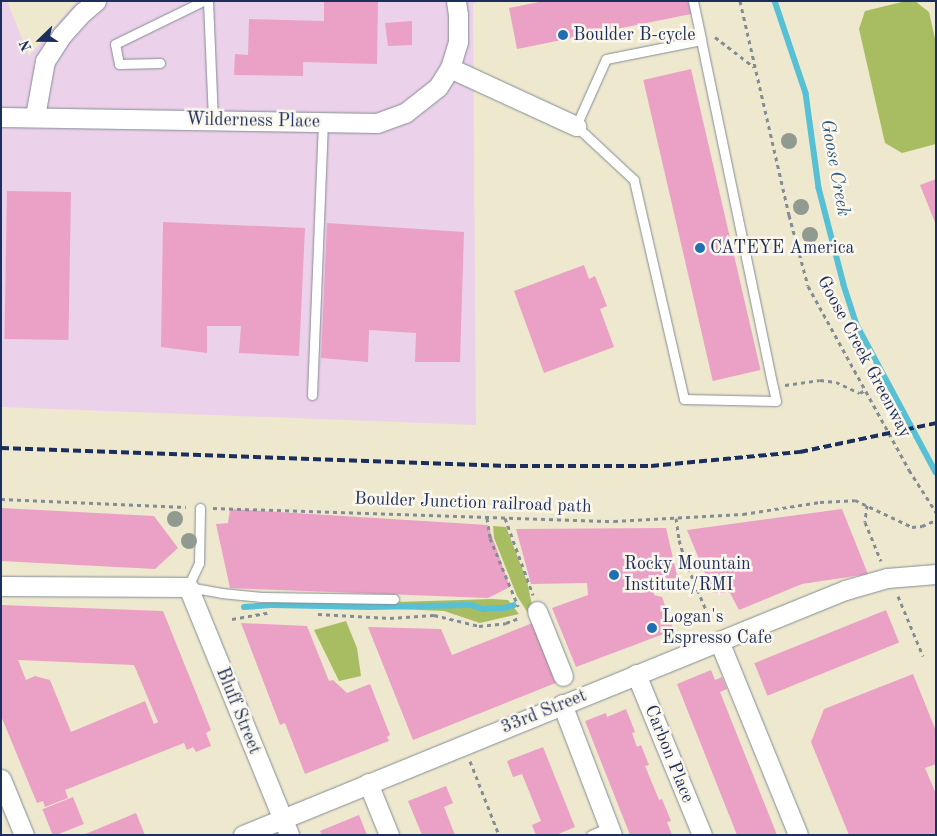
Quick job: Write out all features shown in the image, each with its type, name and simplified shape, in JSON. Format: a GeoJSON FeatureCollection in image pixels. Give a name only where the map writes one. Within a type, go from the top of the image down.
{"type":"FeatureCollection","features":[{"type":"Feature","properties":{"kind":"street"},"geometry":{"type":"LineString","coordinates":[[35,116],[46,61],[62,35],[96,1]]}},
{"type":"Feature","properties":{"kind":"street","name":"Wilderness Place"},"geometry":{"type":"LineString","coordinates":[[1,117],[35,116],[377,123],[405,113],[438,86],[450,68],[458,41],[456,1]]}},
{"type":"Feature","properties":{"kind":"street"},"geometry":{"type":"LineString","coordinates":[[450,68],[576,126]]}},
{"type":"Feature","properties":{"kind":"street","name":"33rd Street"},"geometry":{"type":"LineString","coordinates":[[243,835],[285,827],[368,783],[845,590],[887,578],[934,574]]}},
{"type":"Feature","properties":{"kind":"street"},"geometry":{"type":"LineString","coordinates":[[1,586],[188,587]]}},
{"type":"Feature","properties":{"kind":"street","name":"Bluff Street"},"geometry":{"type":"LineString","coordinates":[[188,587],[285,827]]}},
{"type":"Feature","properties":{"kind":"street"},"geometry":{"type":"LineString","coordinates":[[538,611],[563,676]]}},
{"type":"Feature","properties":{"kind":"street"},"geometry":{"type":"LineString","coordinates":[[719,641],[798,835]]}},
{"type":"Feature","properties":{"kind":"street","name":"Carbon Place"},"geometry":{"type":"LineString","coordinates":[[636,674],[702,835]]}},
{"type":"Feature","properties":{"kind":"street"},"geometry":{"type":"LineString","coordinates":[[562,704],[611,831]]}},
{"type":"Feature","properties":{"kind":"street"},"geometry":{"type":"LineString","coordinates":[[1,779],[24,835]]}},
{"type":"Feature","properties":{"kind":"street"},"geometry":{"type":"LineString","coordinates":[[368,783],[389,835]]}},
{"type":"Feature","properties":{"kind":"lane"},"geometry":{"type":"LineString","coordinates":[[160,63],[119,64],[115,44],[203,1]]}},
{"type":"Feature","properties":{"kind":"lane"},"geometry":{"type":"LineString","coordinates":[[208,1],[213,120]]}},
{"type":"Feature","properties":{"kind":"lane"},"geometry":{"type":"LineString","coordinates":[[693,1],[701,39],[776,401],[684,399],[634,180],[576,126],[606,59],[701,39]]}},
{"type":"Feature","properties":{"kind":"lane"},"geometry":{"type":"LineString","coordinates":[[312,395],[323,122]]}},
{"type":"Feature","properties":{"kind":"lane"},"geometry":{"type":"LineString","coordinates":[[200,508],[198,563],[188,587],[221,593],[262,597],[394,599]]}},
{"type":"Feature","properties":{"kind":"lane"},"geometry":{"type":"LineString","coordinates":[[591,835],[611,831]]}},
{"type":"Feature","properties":{"kind":"path","name":"Goose Creek Greenway"},"geometry":{"type":"LineString","coordinates":[[740,1],[754,68],[808,286],[909,470],[936,512]]}},
{"type":"Feature","properties":{"kind":"path"},"geometry":{"type":"LineString","coordinates":[[701,39],[712,35],[754,68]]}},
{"type":"Feature","properties":{"kind":"path"},"geometry":{"type":"LineString","coordinates":[[773,387],[820,380],[836,382],[860,393],[865,390]]}},
{"type":"Feature","properties":{"kind":"path","name":"Boulder Junction railroad path"},"geometry":{"type":"LineString","coordinates":[[1,499],[200,508],[614,521],[743,514],[855,500],[912,527],[922,526],[936,520]]}},
{"type":"Feature","properties":{"kind":"path"},"geometry":{"type":"LineString","coordinates":[[867,505],[865,522],[880,560]]}},
{"type":"Feature","properties":{"kind":"path"},"geometry":{"type":"LineString","coordinates":[[315,613],[390,618],[434,615],[479,626],[506,623],[524,617],[490,538],[487,518]]}},
{"type":"Feature","properties":{"kind":"path"},"geometry":{"type":"LineString","coordinates":[[505,518],[538,611]]}},
{"type":"Feature","properties":{"kind":"path"},"geometry":{"type":"LineString","coordinates":[[676,518],[679,540],[685,560],[709,617]]}},
{"type":"Feature","properties":{"kind":"path"},"geometry":{"type":"LineString","coordinates":[[887,578],[897,593],[923,656]]}},
{"type":"Feature","properties":{"kind":"path"},"geometry":{"type":"LineString","coordinates":[[232,620],[279,611]]}},
{"type":"Feature","properties":{"kind":"path"},"geometry":{"type":"LineString","coordinates":[[464,744],[499,835]]}},
{"type":"Feature","properties":{"kind":"shaded area"},"geometry":{"type":"Polygon","coordinates":[[[1,1],[7,1],[29,56],[77,1],[479,1],[473,4],[476,425],[1,407],[1,1]]]}},
{"type":"Feature","properties":{"kind":"green space"},"geometry":{"type":"Polygon","coordinates":[[[906,1],[915,1],[929,12],[936,43],[936,144],[902,153],[885,143],[859,29],[865,11],[906,1]]]}},
{"type":"Feature","properties":{"kind":"green space"},"geometry":{"type":"Polygon","coordinates":[[[493,526],[506,527],[527,581],[533,610],[528,613],[517,596],[494,538],[493,526]]]}},
{"type":"Feature","properties":{"kind":"green space"},"geometry":{"type":"Polygon","coordinates":[[[508,600],[519,614],[480,623],[444,611],[397,609],[396,602],[508,600]]]}},
{"type":"Feature","properties":{"kind":"green space"},"geometry":{"type":"Polygon","coordinates":[[[346,621],[357,648],[361,676],[339,681],[314,630],[346,621]]]}},
{"type":"Feature","properties":{"kind":"building"},"geometry":{"type":"Polygon","coordinates":[[[324,1],[378,1],[377,64],[303,62],[303,76],[234,75],[235,54],[248,55],[249,19],[324,21],[324,1]]]}},
{"type":"Feature","properties":{"kind":"building"},"geometry":{"type":"Polygon","coordinates":[[[544,1],[688,1],[691,14],[517,49],[509,8],[544,1]]]}},
{"type":"Feature","properties":{"kind":"building"},"geometry":{"type":"Polygon","coordinates":[[[412,21],[412,45],[388,46],[385,23],[412,21]]]}},
{"type":"Feature","properties":{"kind":"building"},"geometry":{"type":"Polygon","coordinates":[[[691,69],[761,370],[713,381],[643,80],[691,69]]]}},
{"type":"Feature","properties":{"kind":"building"},"geometry":{"type":"Polygon","coordinates":[[[936,179],[936,225],[920,185],[936,179]]]}},
{"type":"Feature","properties":{"kind":"building"},"geometry":{"type":"Polygon","coordinates":[[[7,191],[71,192],[68,340],[4,339],[7,191]]]}},
{"type":"Feature","properties":{"kind":"building"},"geometry":{"type":"Polygon","coordinates":[[[163,222],[305,228],[299,356],[239,353],[241,326],[207,326],[207,353],[161,347],[163,222]]]}},
{"type":"Feature","properties":{"kind":"building"},"geometry":{"type":"Polygon","coordinates":[[[327,223],[464,232],[460,362],[415,362],[416,333],[369,330],[368,362],[321,358],[327,223]]]}},
{"type":"Feature","properties":{"kind":"building"},"geometry":{"type":"Polygon","coordinates":[[[584,265],[589,279],[595,276],[607,306],[600,309],[614,347],[544,373],[514,291],[584,265]]]}},
{"type":"Feature","properties":{"kind":"building"},"geometry":{"type":"Polygon","coordinates":[[[1,508],[154,516],[178,548],[155,569],[1,561],[1,508]]]}},
{"type":"Feature","properties":{"kind":"building"},"geometry":{"type":"Polygon","coordinates":[[[230,509],[488,525],[510,587],[488,598],[230,588],[216,524],[228,523],[230,509]]]}},
{"type":"Feature","properties":{"kind":"building"},"geometry":{"type":"Polygon","coordinates":[[[842,509],[868,574],[802,584],[739,610],[730,593],[713,593],[687,530],[842,509]]]}},
{"type":"Feature","properties":{"kind":"building"},"geometry":{"type":"Polygon","coordinates":[[[666,528],[679,584],[653,584],[654,595],[662,597],[674,630],[576,667],[552,608],[588,595],[587,583],[531,584],[516,529],[666,528]]]}},
{"type":"Feature","properties":{"kind":"building"},"geometry":{"type":"Polygon","coordinates":[[[1,605],[163,611],[211,730],[206,733],[211,746],[196,752],[193,747],[187,750],[184,743],[65,790],[68,798],[45,807],[43,801],[37,803],[1,716],[1,605]],[[18,660],[26,680],[35,676],[50,680],[71,732],[145,701],[154,724],[158,722],[134,665],[18,660]]]}},
{"type":"Feature","properties":{"kind":"building"},"geometry":{"type":"Polygon","coordinates":[[[886,610],[899,642],[767,696],[754,663],[886,610]]]}},
{"type":"Feature","properties":{"kind":"building"},"geometry":{"type":"Polygon","coordinates":[[[535,622],[558,682],[413,740],[368,627],[441,629],[452,655],[535,622]]]}},
{"type":"Feature","properties":{"kind":"building"},"geometry":{"type":"Polygon","coordinates":[[[241,623],[307,626],[329,681],[333,680],[347,693],[370,684],[390,735],[387,737],[389,741],[305,774],[285,723],[280,725],[241,623]]]}},
{"type":"Feature","properties":{"kind":"building"},"geometry":{"type":"Polygon","coordinates":[[[711,670],[715,680],[722,677],[727,689],[720,692],[777,835],[737,835],[677,684],[711,670]]]}},
{"type":"Feature","properties":{"kind":"building"},"geometry":{"type":"Polygon","coordinates":[[[913,674],[936,731],[936,764],[925,768],[936,794],[936,835],[849,835],[811,742],[824,709],[913,674]]]}},
{"type":"Feature","properties":{"kind":"building"},"geometry":{"type":"Polygon","coordinates":[[[626,709],[635,732],[632,733],[637,747],[641,745],[649,765],[645,766],[659,800],[662,799],[671,821],[667,822],[672,835],[630,835],[585,721],[606,713],[607,717],[626,709]]]}},
{"type":"Feature","properties":{"kind":"building"},"geometry":{"type":"Polygon","coordinates":[[[543,747],[575,827],[556,835],[536,835],[532,825],[541,821],[522,774],[513,777],[507,761],[543,747]]]}},
{"type":"Feature","properties":{"kind":"building"},"geometry":{"type":"Polygon","coordinates":[[[446,786],[453,803],[444,807],[455,835],[422,835],[408,801],[446,786]]]}},
{"type":"Feature","properties":{"kind":"building"},"geometry":{"type":"Polygon","coordinates":[[[73,797],[84,824],[53,835],[42,809],[73,797]]]}},
{"type":"Feature","properties":{"kind":"building"},"geometry":{"type":"Polygon","coordinates":[[[136,813],[145,835],[83,835],[136,813]]]}},
{"type":"Feature","properties":{"kind":"building"},"geometry":{"type":"Polygon","coordinates":[[[359,815],[367,835],[322,835],[320,831],[359,815]]]}},
{"type":"Feature","properties":{"kind":"waterway","name":"Goose Creek"},"geometry":{"type":"LineString","coordinates":[[775,1],[806,93],[819,188],[844,285],[856,323],[936,472]]}},
{"type":"Feature","properties":{"kind":"waterway"},"geometry":{"type":"LineString","coordinates":[[244,607],[274,605],[369,607],[471,605],[483,609],[505,608],[514,605]]}},
{"type":"Feature","properties":{"kind":"railway"},"geometry":{"type":"LineString","coordinates":[[1,448],[508,466],[651,466],[800,452],[936,423]]}},
{"type":"Feature","properties":{"kind":"place","name":"Boulder B-cycle"},"geometry":{"type":"Point","coordinates":[563,35]}},
{"type":"Feature","properties":{"kind":"place","name":"CATEYE America"},"geometry":{"type":"Point","coordinates":[700,248]}},
{"type":"Feature","properties":{"kind":"place","name":"Rocky Mountain Institute/RMI"},"geometry":{"type":"Point","coordinates":[614,575]}},
{"type":"Feature","properties":{"kind":"place","name":"Logan's Espresso Cafe"},"geometry":{"type":"Point","coordinates":[652,628]}}]}
